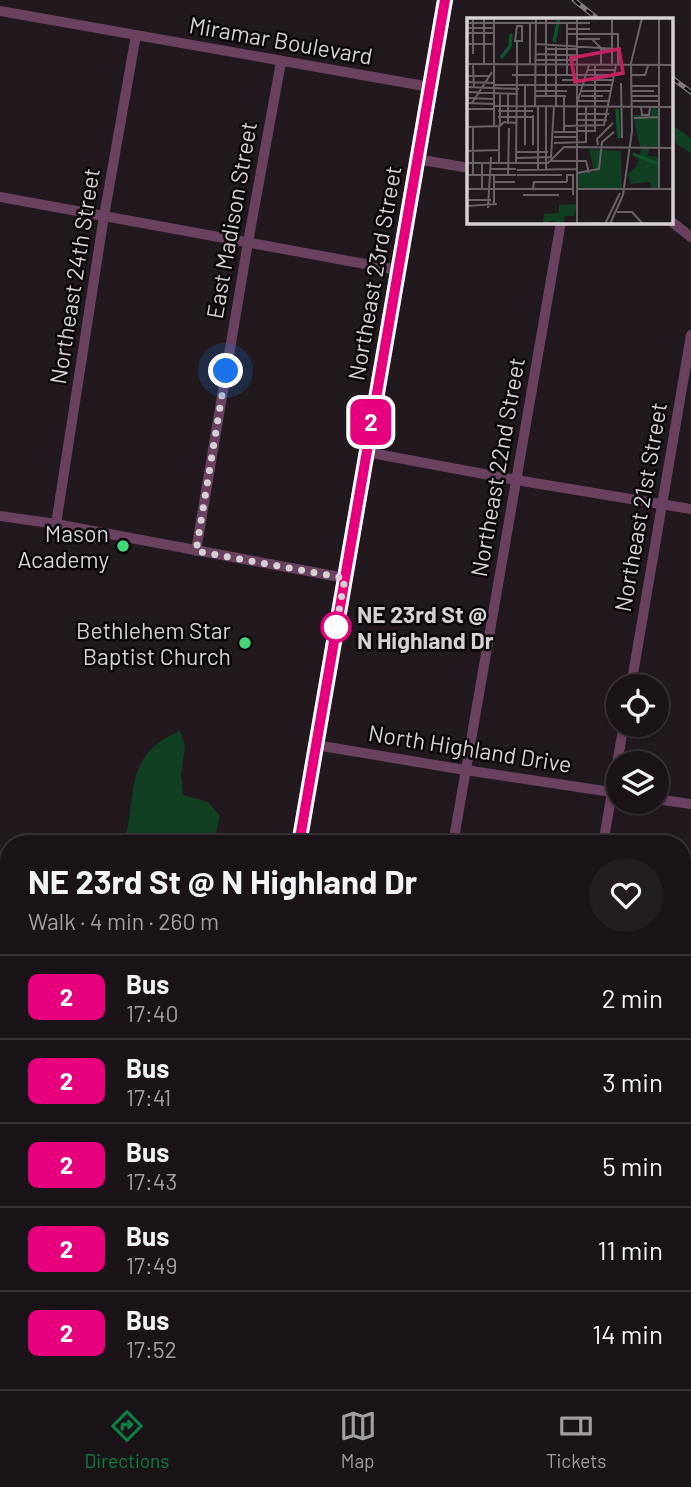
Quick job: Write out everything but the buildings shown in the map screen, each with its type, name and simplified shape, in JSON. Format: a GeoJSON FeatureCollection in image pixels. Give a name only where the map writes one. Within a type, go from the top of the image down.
{"type":"FeatureCollection","features":[{"type":"Feature","properties":{"kind":"main road","name":"Northeast 23rd Street"},"geometry":{"type":"LineString","coordinates":[[301,835],[445,0]]}},
{"type":"Feature","properties":{"kind":"street","name":"Miramar Boulevard"},"geometry":{"type":"LineString","coordinates":[[0,10],[430,87]]}},
{"type":"Feature","properties":{"kind":"street","name":"Northeast 24th Street"},"geometry":{"type":"LineString","coordinates":[[56,524],[104,216],[136,36]]}},
{"type":"Feature","properties":{"kind":"street","name":"East Madison Street"},"geometry":{"type":"LineString","coordinates":[[196,551],[281,62]]}},
{"type":"Feature","properties":{"kind":"street"},"geometry":{"type":"LineString","coordinates":[[417,159],[467,168]]}},
{"type":"Feature","properties":{"kind":"street"},"geometry":{"type":"LineString","coordinates":[[0,197],[398,270]]}},
{"type":"Feature","properties":{"kind":"street","name":"Northeast 22nd Street"},"geometry":{"type":"LineString","coordinates":[[454,835],[561,224]]}},
{"type":"Feature","properties":{"kind":"street"},"geometry":{"type":"LineString","coordinates":[[674,224],[691,237]]}},
{"type":"Feature","properties":{"kind":"street","name":"Northeast 21st Street"},"geometry":{"type":"LineString","coordinates":[[633,674],[691,335]]}},
{"type":"Feature","properties":{"kind":"street"},"geometry":{"type":"LineString","coordinates":[[366,452],[691,509]]}},
{"type":"Feature","properties":{"kind":"street"},"geometry":{"type":"LineString","coordinates":[[0,516],[345,578]]}},
{"type":"Feature","properties":{"kind":"street","name":"North Highland Drive"},"geometry":{"type":"LineString","coordinates":[[316,745],[606,791]]}},
{"type":"Feature","properties":{"kind":"street"},"geometry":{"type":"LineString","coordinates":[[669,801],[691,804]]}},
{"type":"Feature","properties":{"kind":"street"},"geometry":{"type":"LineString","coordinates":[[605,835],[610,814]]}},
{"type":"Feature","properties":{"kind":"green space"},"geometry":{"type":"Polygon","coordinates":[[[674,126],[691,138],[691,153],[674,142],[674,126]]]}},
{"type":"Feature","properties":{"kind":"green space"},"geometry":{"type":"Polygon","coordinates":[[[180,731],[185,746],[181,774],[183,795],[208,802],[220,816],[216,835],[126,835],[140,764],[162,741],[180,731]]]}},
{"type":"Feature","properties":{"kind":"railway"},"geometry":{"type":"LineString","coordinates":[[574,0],[597,18]]}},
{"type":"Feature","properties":{"kind":"railway"},"geometry":{"type":"LineString","coordinates":[[674,79],[691,92]]}},
{"type":"Feature","properties":{"kind":"bus line","name":"2"},"geometry":{"type":"LineString","coordinates":[[301,835],[445,0]]}},
{"type":"Feature","properties":{"kind":"place","name":"Mason Academy"},"geometry":{"type":"Point","coordinates":[123,546]}},
{"type":"Feature","properties":{"kind":"place","name":"NE 23rd St @ N Highland Dr"},"geometry":{"type":"Point","coordinates":[336,627]}},
{"type":"Feature","properties":{"kind":"place","name":"Bethlehem Star Baptist Church"},"geometry":{"type":"Point","coordinates":[245,643]}},
{"type":"Feature","properties":{"kind":"route"},"geometry":{"type":"LineString","coordinates":[[226,371],[196,551],[345,578],[336,627]]}}]}
